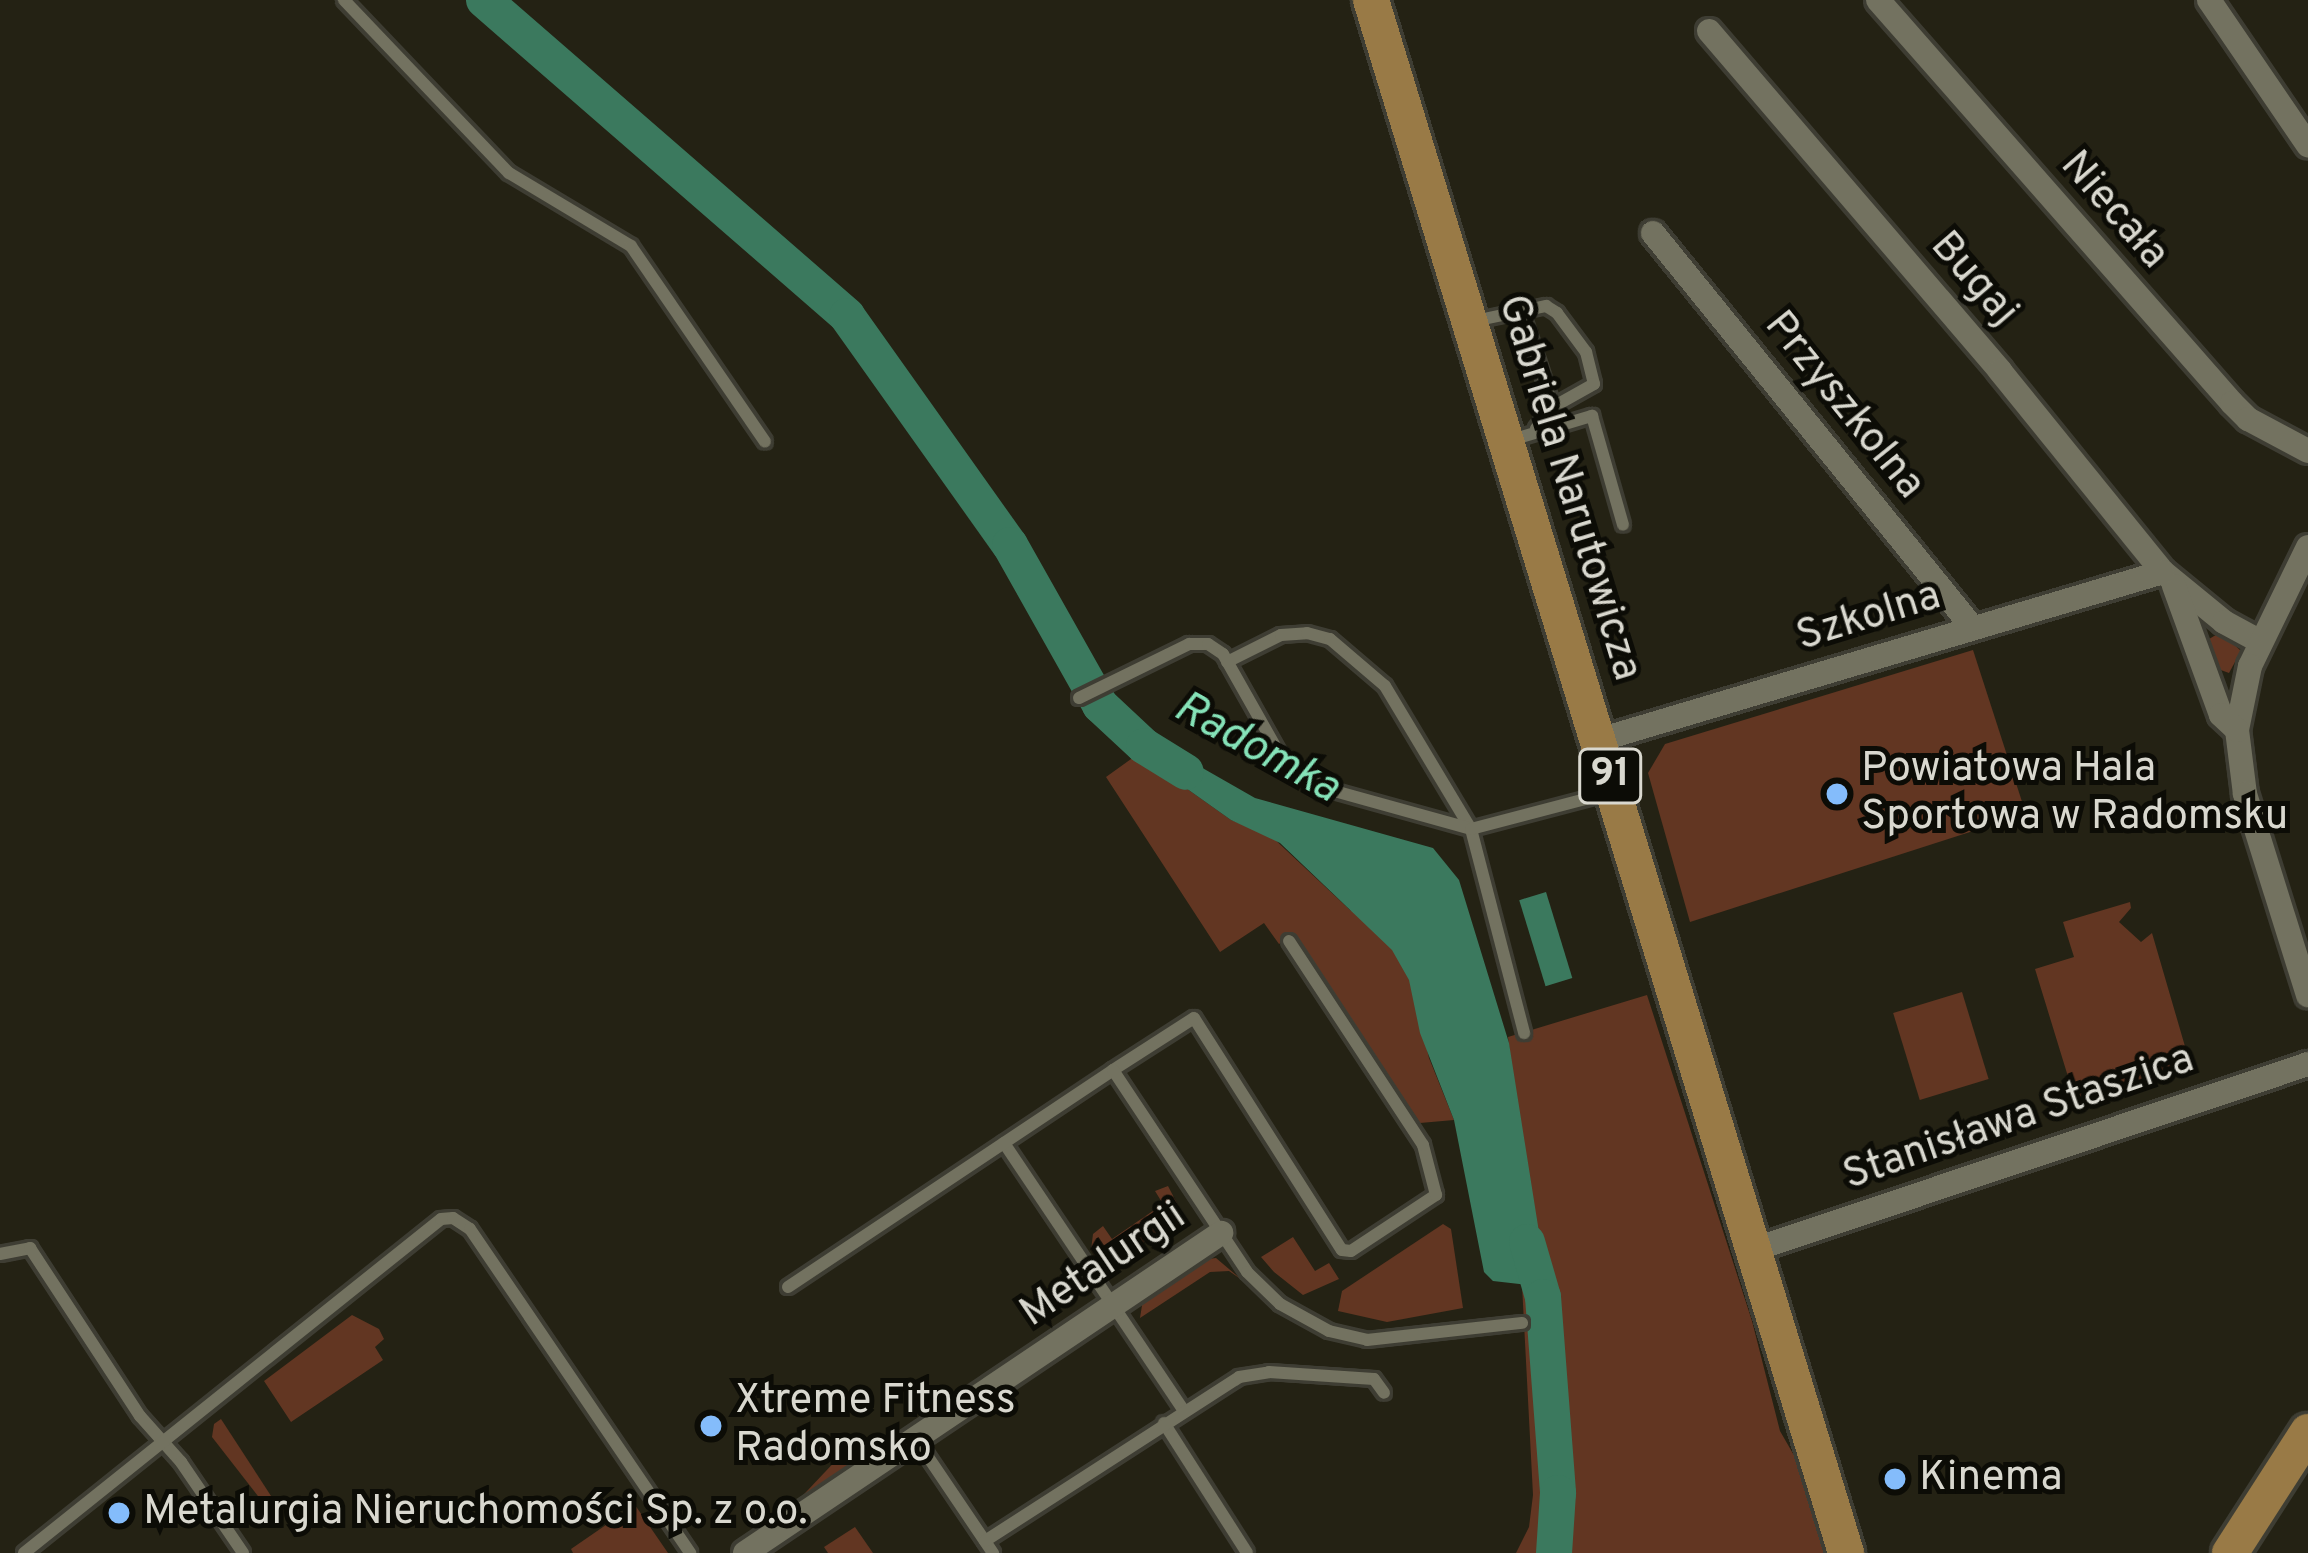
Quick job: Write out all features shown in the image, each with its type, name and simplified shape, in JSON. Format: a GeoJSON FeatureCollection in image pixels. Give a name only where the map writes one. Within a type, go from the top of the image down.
{"type":"FeatureCollection","features":[{"type":"Feature","properties":{"kind":"main road","name":"Gabriela Narutowicza"},"geometry":{"type":"LineString","coordinates":[[1371,0],[1470,322],[1518,438],[1614,791],[1846,1553]]}},
{"type":"Feature","properties":{"kind":"main road"},"geometry":{"type":"LineString","coordinates":[[2230,1553],[2308,1432]]}},
{"type":"Feature","properties":{"kind":"street","name":"Niecała"},"geometry":{"type":"LineString","coordinates":[[1878,0],[2232,403],[2248,418],[2308,451]]}},
{"type":"Feature","properties":{"kind":"street"},"geometry":{"type":"LineString","coordinates":[[2209,0],[2308,145]]}},
{"type":"Feature","properties":{"kind":"street","name":"Bugaj"},"geometry":{"type":"LineString","coordinates":[[1709,31],[2000,371],[2168,578],[2261,642]]}},
{"type":"Feature","properties":{"kind":"street","name":"Przyszkolna"},"geometry":{"type":"LineString","coordinates":[[1653,233],[1973,628]]}},
{"type":"Feature","properties":{"kind":"street"},"geometry":{"type":"LineString","coordinates":[[2237,730],[2243,687],[2308,547]]}},
{"type":"Feature","properties":{"kind":"street","name":"Bugaj"},"geometry":{"type":"LineString","coordinates":[[2168,578],[2221,715],[2237,730],[2246,794],[2308,994]]}},
{"type":"Feature","properties":{"kind":"street","name":"Szkolna"},"geometry":{"type":"LineString","coordinates":[[1599,740],[1973,628],[2168,578]]}},
{"type":"Feature","properties":{"kind":"street","name":"Stanisława Staszica"},"geometry":{"type":"LineString","coordinates":[[1756,1249],[2308,1064]]}},
{"type":"Feature","properties":{"kind":"street","name":"Metalurgii"},"geometry":{"type":"LineString","coordinates":[[745,1553],[1221,1233]]}},
{"type":"Feature","properties":{"kind":"lane"},"geometry":{"type":"LineString","coordinates":[[344,0],[509,173],[631,246],[765,442]]}},
{"type":"Feature","properties":{"kind":"lane"},"geometry":{"type":"LineString","coordinates":[[1470,322],[1546,306],[1557,313],[1586,352],[1594,384],[1553,407],[1518,438]]}},
{"type":"Feature","properties":{"kind":"lane"},"geometry":{"type":"LineString","coordinates":[[1521,310],[1553,407]]}},
{"type":"Feature","properties":{"kind":"lane"},"geometry":{"type":"LineString","coordinates":[[1518,438],[1592,416],[1623,525]]}},
{"type":"Feature","properties":{"kind":"lane"},"geometry":{"type":"LineString","coordinates":[[1227,662],[1296,632],[1330,639],[1398,702],[1471,829],[1524,1033]]}},
{"type":"Feature","properties":{"kind":"lane"},"geometry":{"type":"LineString","coordinates":[[1078,698],[1189,644],[1208,644],[1227,662],[1269,737],[1298,771],[1338,793],[1471,829],[1614,791]]}},
{"type":"Feature","properties":{"kind":"lane"},"geometry":{"type":"LineString","coordinates":[[788,1287],[1194,1018],[1342,1250],[1351,1251],[1436,1195],[1423,1145],[1289,941]]}},
{"type":"Feature","properties":{"kind":"lane"},"geometry":{"type":"LineString","coordinates":[[1113,1070],[1221,1233]]}},
{"type":"Feature","properties":{"kind":"lane"},"geometry":{"type":"LineString","coordinates":[[1004,1143],[1184,1411]]}},
{"type":"Feature","properties":{"kind":"lane"},"geometry":{"type":"LineString","coordinates":[[24,1553],[441,1220],[453,1217],[470,1229],[690,1553]]}},
{"type":"Feature","properties":{"kind":"lane","name":"Metalurgii"},"geometry":{"type":"LineString","coordinates":[[1221,1233],[1247,1272],[1280,1304],[1329,1331],[1392,1341],[1522,1323]]}},
{"type":"Feature","properties":{"kind":"lane"},"geometry":{"type":"LineString","coordinates":[[0,1254],[30,1248],[140,1416],[165,1442],[243,1553]]}},
{"type":"Feature","properties":{"kind":"lane"},"geometry":{"type":"LineString","coordinates":[[916,1439],[989,1547],[1239,1377],[1269,1372],[1374,1379],[1384,1393]]}},
{"type":"Feature","properties":{"kind":"lane"},"geometry":{"type":"LineString","coordinates":[[1165,1424],[1247,1553]]}},
{"type":"Feature","properties":{"kind":"shaded area"},"geometry":{"type":"Polygon","coordinates":[[[2221,632],[2241,651],[2229,673],[2218,669],[2209,639],[2221,632]]]}},
{"type":"Feature","properties":{"kind":"shaded area","name":"Powiatowa Hala Sportowa w Radomsku"},"geometry":{"type":"Polygon","coordinates":[[[1973,650],[2026,814],[1690,922],[1648,773],[1665,744],[1973,650]]]}},
{"type":"Feature","properties":{"kind":"shaded area"},"geometry":{"type":"Polygon","coordinates":[[[1157,742],[1255,798],[1433,848],[1459,880],[1509,1043],[1545,1270],[1538,1286],[1493,1281],[1484,1272],[1454,1120],[1420,1033],[1409,980],[1392,950],[1280,843],[1231,820],[1138,754],[1157,742]]]}},
{"type":"Feature","properties":{"kind":"shaded area"},"geometry":{"type":"Polygon","coordinates":[[[1138,754],[1231,820],[1269,834],[1350,910],[1401,934],[1429,1058],[1454,1120],[1420,1123],[1295,934],[1279,944],[1264,923],[1220,952],[1106,777],[1138,754]]]}},
{"type":"Feature","properties":{"kind":"shaded area"},"geometry":{"type":"Polygon","coordinates":[[[1546,892],[1572,978],[1546,986],[1519,900],[1546,892]]]}},
{"type":"Feature","properties":{"kind":"shaded area"},"geometry":{"type":"Polygon","coordinates":[[[2130,902],[2131,908],[2119,922],[2141,942],[2152,933],[2191,1067],[2077,1106],[2035,969],[2074,957],[2063,922],[2130,902]]]}},
{"type":"Feature","properties":{"kind":"shaded area"},"geometry":{"type":"Polygon","coordinates":[[[1962,992],[1989,1079],[1920,1100],[1893,1013],[1962,992]]]}},
{"type":"Feature","properties":{"kind":"shaded area"},"geometry":{"type":"Polygon","coordinates":[[[1647,995],[1752,1321],[1780,1431],[1803,1471],[1826,1553],[1516,1553],[1529,1527],[1533,1495],[1522,1285],[1538,1286],[1508,1037],[1647,995]]]}},
{"type":"Feature","properties":{"kind":"shaded area"},"geometry":{"type":"Polygon","coordinates":[[[1168,1186],[1183,1215],[1104,1270],[1091,1250],[1093,1234],[1103,1226],[1112,1239],[1163,1204],[1155,1191],[1168,1186]]]}},
{"type":"Feature","properties":{"kind":"shaded area"},"geometry":{"type":"Polygon","coordinates":[[[1443,1224],[1451,1229],[1463,1308],[1387,1322],[1338,1311],[1342,1291],[1443,1224]]]}},
{"type":"Feature","properties":{"kind":"shaded area"},"geometry":{"type":"Polygon","coordinates":[[[1293,1237],[1315,1271],[1329,1263],[1339,1279],[1303,1295],[1274,1272],[1261,1257],[1293,1237]]]}},
{"type":"Feature","properties":{"kind":"shaded area"},"geometry":{"type":"Polygon","coordinates":[[[1216,1258],[1242,1280],[1229,1271],[1210,1272],[1140,1318],[1143,1299],[1200,1260],[1216,1258]]]}},
{"type":"Feature","properties":{"kind":"shaded area"},"geometry":{"type":"Polygon","coordinates":[[[352,1315],[379,1329],[384,1339],[375,1347],[383,1360],[291,1422],[264,1381],[352,1315]]]}},
{"type":"Feature","properties":{"kind":"shaded area"},"geometry":{"type":"Polygon","coordinates":[[[221,1419],[273,1499],[265,1505],[212,1437],[214,1424],[221,1419]]]}},
{"type":"Feature","properties":{"kind":"shaded area"},"geometry":{"type":"Polygon","coordinates":[[[842,1454],[851,1468],[790,1509],[842,1454]]]}},
{"type":"Feature","properties":{"kind":"shaded area"},"geometry":{"type":"Polygon","coordinates":[[[635,1505],[668,1553],[573,1553],[571,1549],[635,1505]]]}},
{"type":"Feature","properties":{"kind":"shaded area"},"geometry":{"type":"Polygon","coordinates":[[[855,1527],[873,1553],[828,1553],[824,1547],[855,1527]]]}},
{"type":"Feature","properties":{"kind":"waterway","name":"Radomka"},"geometry":{"type":"LineString","coordinates":[[484,0],[847,316],[1010,545],[1100,705],[1144,746],[1186,772]]}},
{"type":"Feature","properties":{"kind":"waterway","name":"Radomka"},"geometry":{"type":"LineString","coordinates":[[1527,1242],[1543,1297],[1558,1493],[1554,1553]]}},
{"type":"Feature","properties":{"kind":"place","name":"Powiatowa Hala Sportowa w Radomsku"},"geometry":{"type":"Point","coordinates":[1837,794]}},
{"type":"Feature","properties":{"kind":"place","name":"Xtreme Fitness Radomsko"},"geometry":{"type":"Point","coordinates":[711,1426]}},
{"type":"Feature","properties":{"kind":"place","name":"Kinema"},"geometry":{"type":"Point","coordinates":[1895,1479]}},
{"type":"Feature","properties":{"kind":"place","name":"Metalurgia Nieruchomości Sp. z o.o."},"geometry":{"type":"Point","coordinates":[119,1513]}}]}
